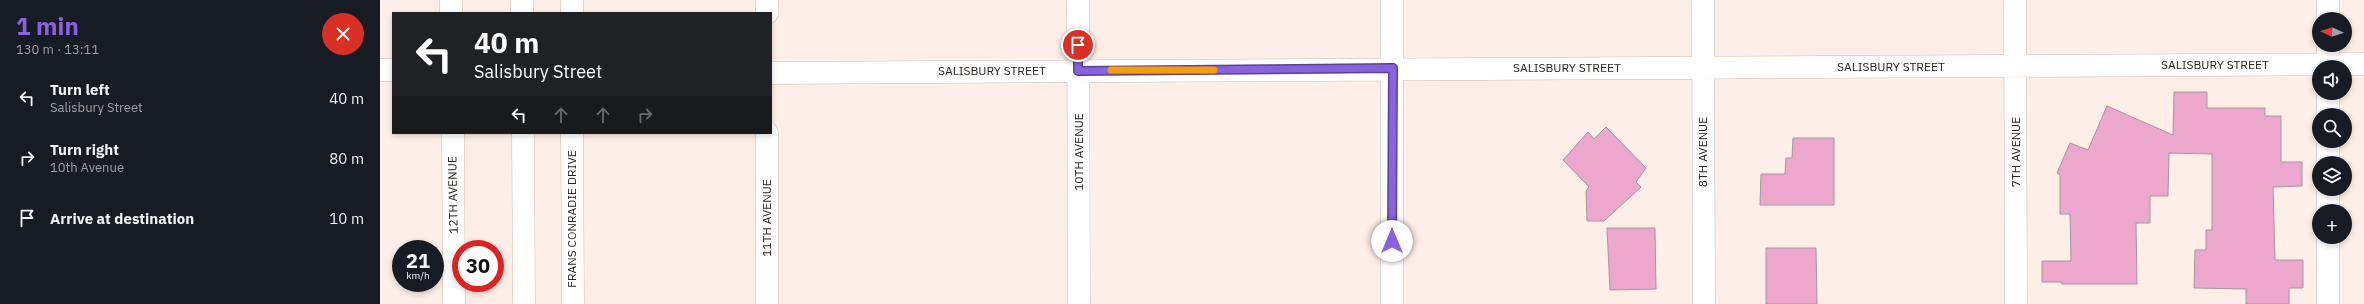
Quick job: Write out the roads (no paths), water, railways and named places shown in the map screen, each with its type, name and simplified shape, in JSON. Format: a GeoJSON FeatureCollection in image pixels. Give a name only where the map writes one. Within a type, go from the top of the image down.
{"type":"FeatureCollection","features":[{"type":"Feature","properties":{"kind":"street"},"geometry":{"type":"LineString","coordinates":[[451,0],[451,12]]}},
{"type":"Feature","properties":{"kind":"street"},"geometry":{"type":"LineString","coordinates":[[522,0],[522,12]]}},
{"type":"Feature","properties":{"kind":"street"},"geometry":{"type":"LineString","coordinates":[[572,0],[572,12]]}},
{"type":"Feature","properties":{"kind":"street"},"geometry":{"type":"LineString","coordinates":[[767,0],[767,12]]}},
{"type":"Feature","properties":{"kind":"street","name":"10TH AVENUE"},"geometry":{"type":"LineString","coordinates":[[1078,0],[1079,304]]}},
{"type":"Feature","properties":{"kind":"street"},"geometry":{"type":"LineString","coordinates":[[1392,0],[1392,304]]}},
{"type":"Feature","properties":{"kind":"street","name":"8TH AVENUE"},"geometry":{"type":"LineString","coordinates":[[1703,0],[1704,304]]}},
{"type":"Feature","properties":{"kind":"street","name":"7TH AVENUE"},"geometry":{"type":"LineString","coordinates":[[2015,0],[2016,304]]}},
{"type":"Feature","properties":{"kind":"street"},"geometry":{"type":"LineString","coordinates":[[2328,0],[2328,12]]}},
{"type":"Feature","properties":{"kind":"street","name":"SALISBURY STREET"},"geometry":{"type":"LineString","coordinates":[[772,72],[2016,66],[2328,59],[2364,64]]}},
{"type":"Feature","properties":{"kind":"street"},"geometry":{"type":"LineString","coordinates":[[380,70],[392,70]]}},
{"type":"Feature","properties":{"kind":"street","name":"12TH AVENUE"},"geometry":{"type":"LineString","coordinates":[[452,134],[454,304]]}},
{"type":"Feature","properties":{"kind":"street"},"geometry":{"type":"LineString","coordinates":[[523,134],[524,304]]}},
{"type":"Feature","properties":{"kind":"street","name":"FRANS CONRADIE DRIVE"},"geometry":{"type":"LineString","coordinates":[[572,134],[573,304]]}},
{"type":"Feature","properties":{"kind":"street","name":"11TH AVENUE"},"geometry":{"type":"LineString","coordinates":[[767,134],[768,304]]}},
{"type":"Feature","properties":{"kind":"street"},"geometry":{"type":"LineString","coordinates":[[2328,244],[2328,304]]}}]}
